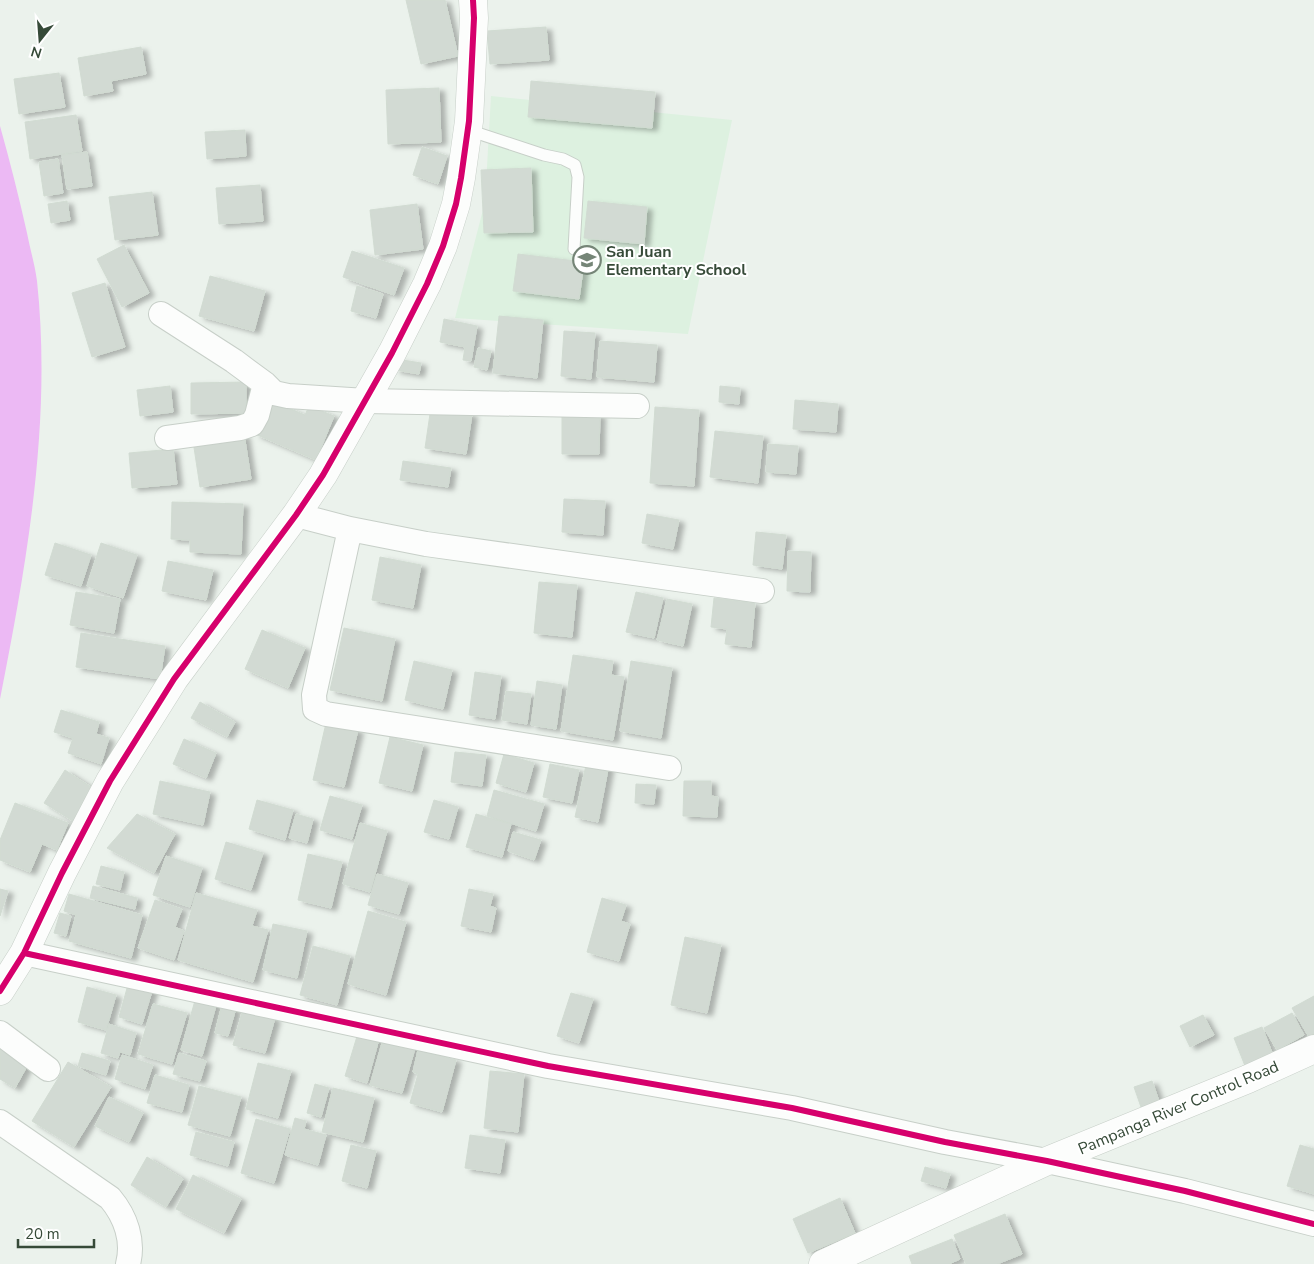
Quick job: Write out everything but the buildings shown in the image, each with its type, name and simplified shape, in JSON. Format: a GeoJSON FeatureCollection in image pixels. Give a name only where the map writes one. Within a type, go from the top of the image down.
{"type":"FeatureCollection","features":[{"type":"Feature","properties":{"kind":"street"},"geometry":{"type":"LineString","coordinates":[[0,991],[24,953],[62,873],[110,781],[174,679],[296,515],[323,475],[366,401],[427,284],[443,246],[456,204],[468,130],[474,18],[473,0]]}},
{"type":"Feature","properties":{"kind":"street"},"geometry":{"type":"LineString","coordinates":[[161,314],[234,361],[274,393],[288,396],[366,401],[637,406]]}},
{"type":"Feature","properties":{"kind":"street"},"geometry":{"type":"LineString","coordinates":[[167,438],[240,428],[252,424],[257,415],[265,384]]}},
{"type":"Feature","properties":{"kind":"street"},"geometry":{"type":"LineString","coordinates":[[296,515],[350,530],[426,544],[762,590]]}},
{"type":"Feature","properties":{"kind":"street"},"geometry":{"type":"LineString","coordinates":[[350,530],[314,695],[315,709],[326,714],[669,768]]}},
{"type":"Feature","properties":{"kind":"street"},"geometry":{"type":"LineString","coordinates":[[24,953],[548,1066],[792,1108],[945,1142],[1047,1161],[1185,1191],[1314,1224]]}},
{"type":"Feature","properties":{"kind":"street"},"geometry":{"type":"LineString","coordinates":[[0,1032],[48,1069]]}},
{"type":"Feature","properties":{"kind":"street","name":"Pampanga River Control Road"},"geometry":{"type":"LineString","coordinates":[[824,1264],[1047,1161],[1314,1049]]}},
{"type":"Feature","properties":{"kind":"street"},"geometry":{"type":"LineString","coordinates":[[0,1122],[110,1198],[119,1209],[128,1231],[131,1250],[128,1264]]}},
{"type":"Feature","properties":{"kind":"lane"},"geometry":{"type":"LineString","coordinates":[[468,130],[544,155],[563,159],[575,165],[578,177],[574,249]]}},
{"type":"Feature","properties":{"kind":"shaded area","name":"San Juan Elementary School"},"geometry":{"type":"Polygon","coordinates":[[[491,96],[732,120],[688,334],[455,318],[485,202],[491,96]]]}},
{"type":"Feature","properties":{"kind":"shaded area"},"geometry":{"type":"Polygon","coordinates":[[[0,126],[21,206],[37,281],[41,334],[41,386],[39,439],[28,543],[0,699],[0,126]]]}},
{"type":"Feature","properties":{"kind":"cycle path"},"geometry":{"type":"LineString","coordinates":[[0,991],[24,953],[62,873],[110,781],[174,679],[296,515],[323,475],[392,353],[427,284],[443,246],[456,204],[461,178],[469,121],[474,18],[473,0]]}},
{"type":"Feature","properties":{"kind":"cycle path"},"geometry":{"type":"LineString","coordinates":[[24,953],[548,1066],[792,1108],[945,1142],[1047,1161],[1185,1191],[1314,1224]]}},
{"type":"Feature","properties":{"kind":"place","name":"San Juan Elementary School"},"geometry":{"type":"Point","coordinates":[587,260]}}]}
